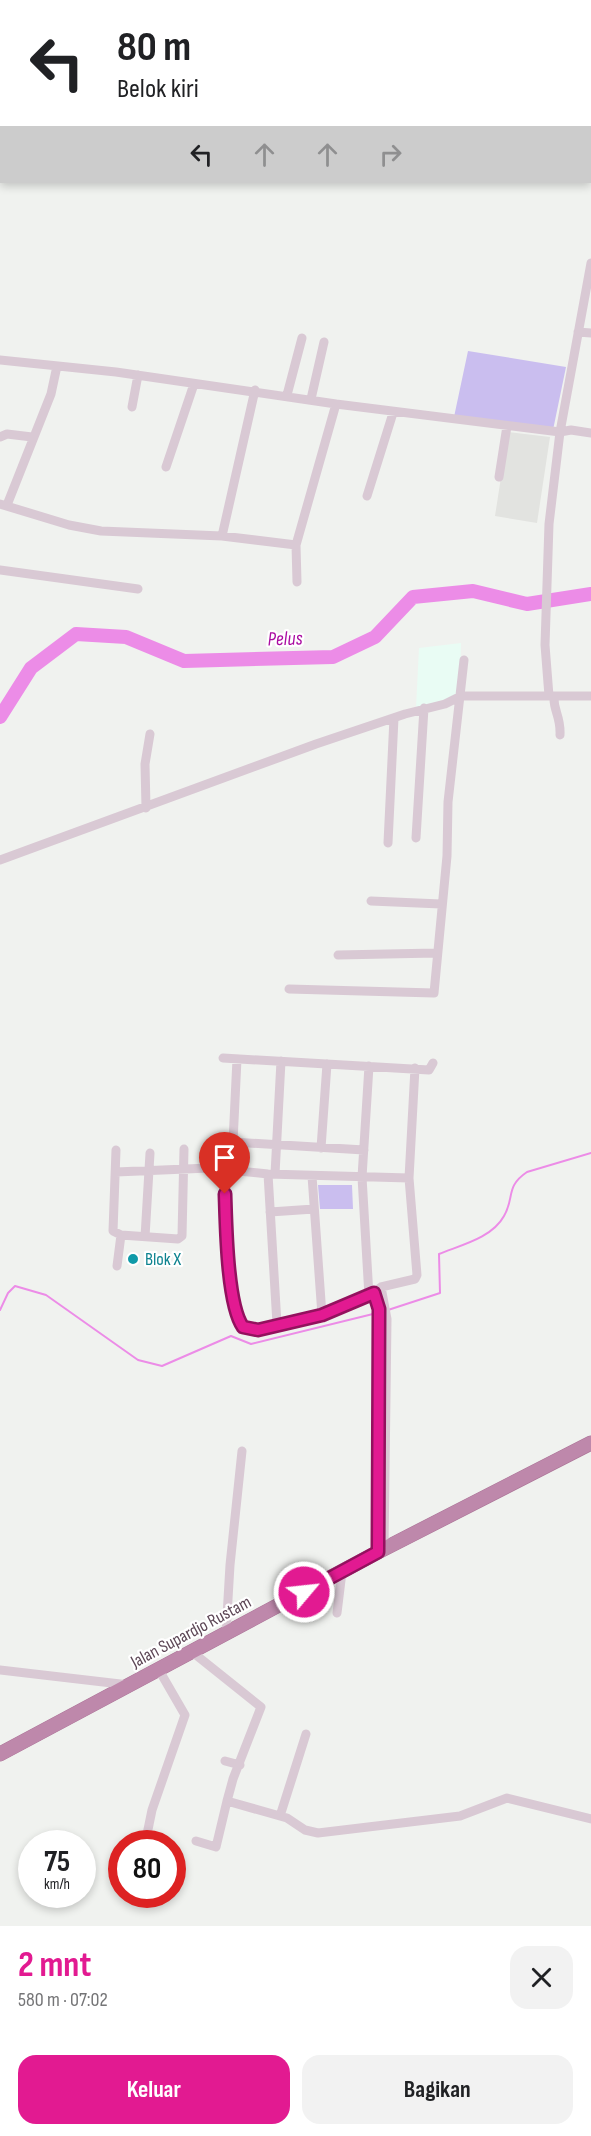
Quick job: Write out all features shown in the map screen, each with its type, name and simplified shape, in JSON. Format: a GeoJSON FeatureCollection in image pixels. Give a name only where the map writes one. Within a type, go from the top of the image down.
{"type":"FeatureCollection","features":[{"type":"Feature","properties":{"kind":"highway","name":"Jalan Supardjo Rustam"},"geometry":{"type":"LineString","coordinates":[[0,1754],[381,1551],[591,1443]]}},
{"type":"Feature","properties":{"kind":"street"},"geometry":{"type":"LineString","coordinates":[[560,735],[560,719],[551,696],[546,621],[549,524],[560,432],[591,263]]}},
{"type":"Feature","properties":{"kind":"street"},"geometry":{"type":"LineString","coordinates":[[578,332],[591,333]]}},
{"type":"Feature","properties":{"kind":"street"},"geometry":{"type":"LineString","coordinates":[[287,395],[302,338]]}},
{"type":"Feature","properties":{"kind":"street"},"geometry":{"type":"LineString","coordinates":[[312,399],[324,342]]}},
{"type":"Feature","properties":{"kind":"street"},"geometry":{"type":"LineString","coordinates":[[0,360],[255,390],[393,412],[560,432],[571,430],[591,433]]}},
{"type":"Feature","properties":{"kind":"street"},"geometry":{"type":"LineString","coordinates":[[57,366],[51,394],[4,504],[69,525],[101,531],[222,537],[296,545]]}},
{"type":"Feature","properties":{"kind":"street"},"geometry":{"type":"LineString","coordinates":[[132,407],[138,375]]}},
{"type":"Feature","properties":{"kind":"street"},"geometry":{"type":"LineString","coordinates":[[166,467],[194,384]]}},
{"type":"Feature","properties":{"kind":"street"},"geometry":{"type":"LineString","coordinates":[[222,537],[255,390]]}},
{"type":"Feature","properties":{"kind":"street"},"geometry":{"type":"LineString","coordinates":[[297,582],[296,545],[336,404]]}},
{"type":"Feature","properties":{"kind":"street"},"geometry":{"type":"LineString","coordinates":[[367,496],[393,412]]}},
{"type":"Feature","properties":{"kind":"street"},"geometry":{"type":"LineString","coordinates":[[499,477],[507,426]]}},
{"type":"Feature","properties":{"kind":"street"},"geometry":{"type":"LineString","coordinates":[[0,436],[7,434],[32,437]]}},
{"type":"Feature","properties":{"kind":"street"},"geometry":{"type":"LineString","coordinates":[[0,570],[138,589]]}},
{"type":"Feature","properties":{"kind":"street"},"geometry":{"type":"LineString","coordinates":[[289,989],[434,993],[447,856],[448,802],[464,660]]}},
{"type":"Feature","properties":{"kind":"street"},"geometry":{"type":"LineString","coordinates":[[0,860],[394,718],[445,704],[461,696],[591,696]]}},
{"type":"Feature","properties":{"kind":"street"},"geometry":{"type":"LineString","coordinates":[[416,838],[424,708]]}},
{"type":"Feature","properties":{"kind":"street"},"geometry":{"type":"LineString","coordinates":[[388,843],[394,718]]}},
{"type":"Feature","properties":{"kind":"street"},"geometry":{"type":"LineString","coordinates":[[146,808],[145,764],[150,734]]}},
{"type":"Feature","properties":{"kind":"street"},"geometry":{"type":"LineString","coordinates":[[371,901],[441,904]]}},
{"type":"Feature","properties":{"kind":"street"},"geometry":{"type":"LineString","coordinates":[[338,955],[436,953]]}},
{"type":"Feature","properties":{"kind":"street"},"geometry":{"type":"LineString","coordinates":[[223,1058],[429,1070],[432,1063]]}},
{"type":"Feature","properties":{"kind":"street"},"geometry":{"type":"LineString","coordinates":[[233,1142],[237,1059]]}},
{"type":"Feature","properties":{"kind":"street"},"geometry":{"type":"LineString","coordinates":[[277,1323],[270,1212],[281,1061]]}},
{"type":"Feature","properties":{"kind":"street"},"geometry":{"type":"LineString","coordinates":[[321,1148],[327,1064]]}},
{"type":"Feature","properties":{"kind":"street"},"geometry":{"type":"LineString","coordinates":[[369,1066],[362,1177],[375,1292],[383,1314],[381,1551]]}},
{"type":"Feature","properties":{"kind":"street"},"geometry":{"type":"LineString","coordinates":[[224,1170],[227,1242],[236,1315],[243,1327],[258,1330],[277,1323],[322,1315],[375,1292],[413,1280],[417,1275],[409,1178],[415,1068]]}},
{"type":"Feature","properties":{"kind":"street"},"geometry":{"type":"LineString","coordinates":[[209,1168],[213,1142],[364,1150]]}},
{"type":"Feature","properties":{"kind":"street"},"geometry":{"type":"LineString","coordinates":[[116,1150],[112,1228],[121,1235],[181,1238],[184,1149]]}},
{"type":"Feature","properties":{"kind":"street"},"geometry":{"type":"LineString","coordinates":[[145,1237],[150,1153]]}},
{"type":"Feature","properties":{"kind":"street"},"geometry":{"type":"LineString","coordinates":[[116,1172],[148,1173],[209,1168],[271,1174],[409,1178]]}},
{"type":"Feature","properties":{"kind":"street"},"geometry":{"type":"LineString","coordinates":[[312,1176],[322,1315]]}},
{"type":"Feature","properties":{"kind":"street"},"geometry":{"type":"LineString","coordinates":[[270,1212],[314,1209]]}},
{"type":"Feature","properties":{"kind":"street"},"geometry":{"type":"LineString","coordinates":[[117,1266],[121,1235]]}},
{"type":"Feature","properties":{"kind":"street"},"geometry":{"type":"LineString","coordinates":[[226,1633],[230,1565],[242,1451]]}},
{"type":"Feature","properties":{"kind":"street"},"geometry":{"type":"LineString","coordinates":[[337,1613],[342,1572]]}},
{"type":"Feature","properties":{"kind":"street"},"geometry":{"type":"LineString","coordinates":[[191,1651],[260,1704],[261,1710],[227,1801],[216,1847],[196,1841]]}},
{"type":"Feature","properties":{"kind":"street"},"geometry":{"type":"LineString","coordinates":[[0,1670],[129,1685]]}},
{"type":"Feature","properties":{"kind":"street"},"geometry":{"type":"LineString","coordinates":[[148,1830],[185,1715],[159,1670]]}},
{"type":"Feature","properties":{"kind":"street"},"geometry":{"type":"LineString","coordinates":[[280,1816],[306,1734]]}},
{"type":"Feature","properties":{"kind":"street"},"geometry":{"type":"LineString","coordinates":[[225,1761],[240,1765]]}},
{"type":"Feature","properties":{"kind":"street"},"geometry":{"type":"LineString","coordinates":[[227,1801],[280,1816],[305,1830],[318,1833],[460,1816],[507,1798],[591,1819]]}},
{"type":"Feature","properties":{"kind":"shaded area"},"geometry":{"type":"Polygon","coordinates":[[[468,351],[566,367],[553,430],[454,417],[468,351]]]}},
{"type":"Feature","properties":{"kind":"shaded area"},"geometry":{"type":"Polygon","coordinates":[[[508,432],[550,437],[537,523],[495,516],[508,432]]]}},
{"type":"Feature","properties":{"kind":"shaded area"},"geometry":{"type":"Polygon","coordinates":[[[461,643],[460,695],[416,708],[419,648],[461,643]]]}},
{"type":"Feature","properties":{"kind":"shaded area"},"geometry":{"type":"Polygon","coordinates":[[[318,1185],[352,1185],[353,1209],[320,1209],[318,1185]]]}},
{"type":"Feature","properties":{"kind":"waterway","name":"Pelus"},"geometry":{"type":"LineString","coordinates":[[0,717],[31,668],[76,634],[126,637],[184,661],[333,657],[375,637],[413,597],[473,591],[527,604],[591,594]]}},
{"type":"Feature","properties":{"kind":"waterway"},"geometry":{"type":"LineString","coordinates":[[388,1310],[440,1293],[439,1254],[475,1240],[499,1224],[507,1209],[513,1188],[520,1177],[527,1172],[591,1153]]}},
{"type":"Feature","properties":{"kind":"waterway"},"geometry":{"type":"LineString","coordinates":[[0,1310],[8,1293],[15,1286],[46,1295],[138,1360],[162,1366],[231,1336],[251,1344],[377,1313]]}},
{"type":"Feature","properties":{"kind":"place","name":"Blok X"},"geometry":{"type":"Point","coordinates":[133,1259]}},
{"type":"Feature","properties":{"kind":"route"},"geometry":{"type":"LineString","coordinates":[[225,1194],[227,1242],[236,1315],[243,1327],[258,1330],[277,1323],[322,1315],[374,1293],[379,1309],[378,1552],[304,1592]]}}]}
